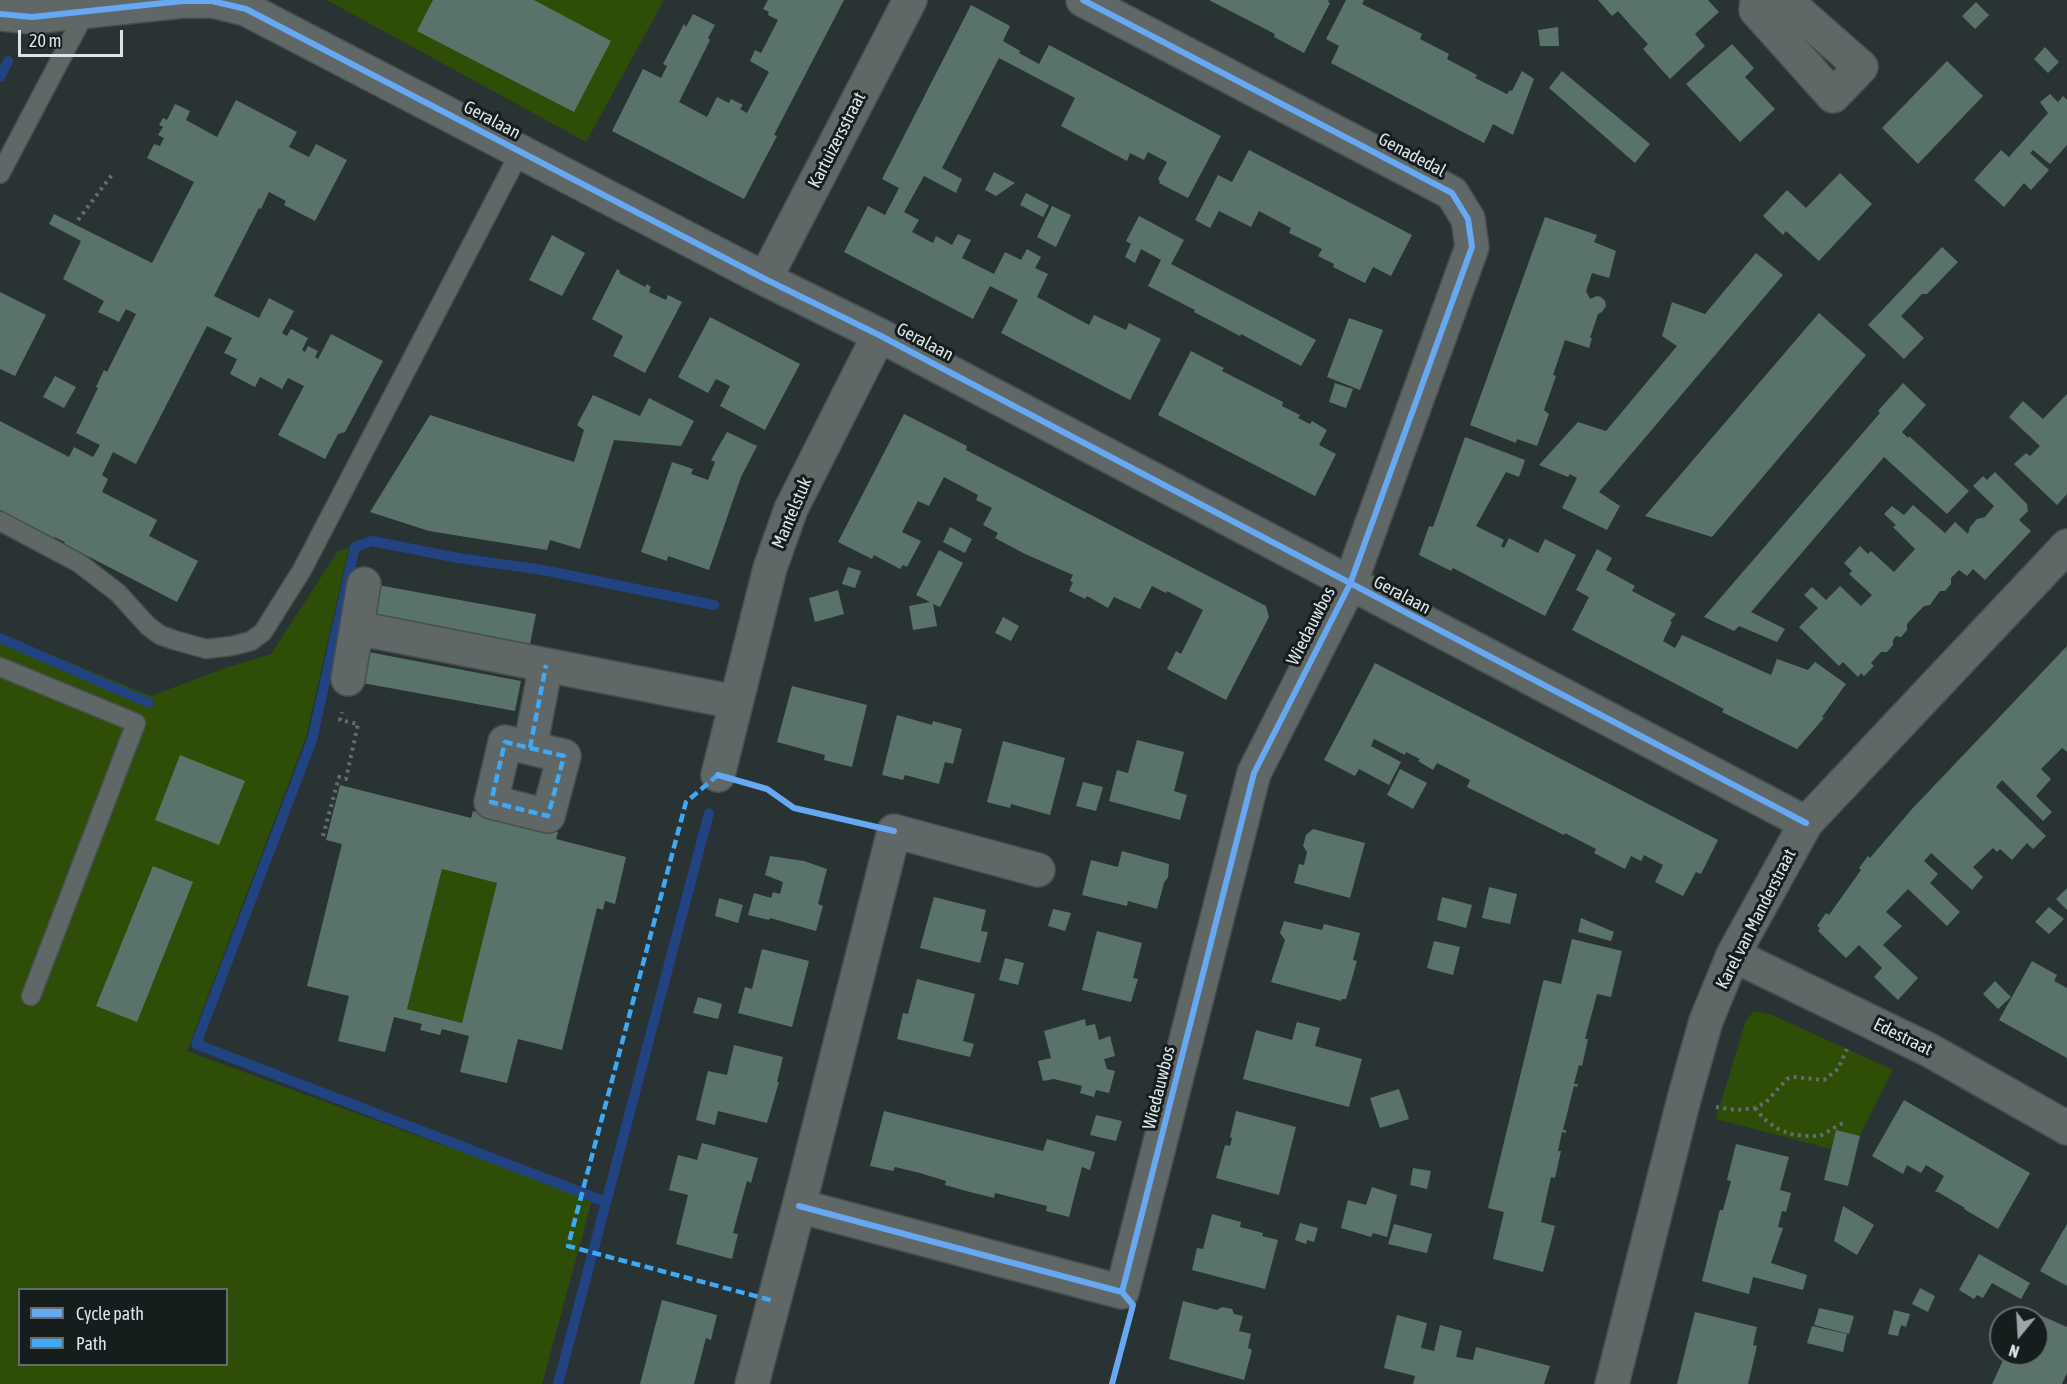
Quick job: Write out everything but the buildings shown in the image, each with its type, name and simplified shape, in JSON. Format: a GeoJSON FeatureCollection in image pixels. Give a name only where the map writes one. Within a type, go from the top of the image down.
{"type":"FeatureCollection","features":[{"type":"Feature","properties":{"kind":"street","name":"Kartuizersstraat"},"geometry":{"type":"LineString","coordinates":[[765,279],[910,0]]}},
{"type":"Feature","properties":{"kind":"street","name":"Genadedal"},"geometry":{"type":"LineString","coordinates":[[1083,0],[1452,193],[1468,219],[1472,247],[1350,584]]}},
{"type":"Feature","properties":{"kind":"street"},"geometry":{"type":"LineString","coordinates":[[1757,0],[1756,10],[1833,96],[1861,67],[1785,0]]}},
{"type":"Feature","properties":{"kind":"street","name":"Geralaan"},"geometry":{"type":"LineString","coordinates":[[0,14],[32,17],[183,1],[212,1],[246,9],[765,279],[879,335],[1806,823]]}},
{"type":"Feature","properties":{"kind":"street","name":"Mantelstuk"},"geometry":{"type":"LineString","coordinates":[[718,775],[770,568],[791,509],[879,335]]}},
{"type":"Feature","properties":{"kind":"street","name":"Karel van Manderstraat"},"geometry":{"type":"LineString","coordinates":[[1612,1384],[1684,1099],[1706,1022],[1733,955],[1806,823],[2067,546]]}},
{"type":"Feature","properties":{"kind":"street"},"geometry":{"type":"LineString","coordinates":[[348,679],[364,584]]}},
{"type":"Feature","properties":{"kind":"street","name":"Wiedauwbos"},"geometry":{"type":"LineString","coordinates":[[799,1206],[1122,1292],[1254,773],[1350,584]]}},
{"type":"Feature","properties":{"kind":"street"},"geometry":{"type":"LineString","coordinates":[[357,628],[735,702]]}},
{"type":"Feature","properties":{"kind":"street"},"geometry":{"type":"LineString","coordinates":[[530,748],[546,665]]}},
{"type":"Feature","properties":{"kind":"street"},"geometry":{"type":"LineString","coordinates":[[752,1384],[894,831],[1038,870]]}},
{"type":"Feature","properties":{"kind":"street","name":"Edestraat"},"geometry":{"type":"LineString","coordinates":[[1733,955],[1929,1050],[2067,1128]]}},
{"type":"Feature","properties":{"kind":"lane"},"geometry":{"type":"LineString","coordinates":[[0,174],[86,11]]}},
{"type":"Feature","properties":{"kind":"lane"},"geometry":{"type":"LineString","coordinates":[[0,521],[79,563],[118,593],[148,626],[160,634],[206,648],[232,646],[251,641],[263,632],[302,570],[520,152]]}},
{"type":"Feature","properties":{"kind":"lane"},"geometry":{"type":"LineString","coordinates":[[0,667],[136,723],[31,996]]}},
{"type":"Feature","properties":{"kind":"path"},"geometry":{"type":"LineString","coordinates":[[78,220],[114,172]]}},
{"type":"Feature","properties":{"kind":"path"},"geometry":{"type":"LineString","coordinates":[[323,836],[339,777],[345,778],[358,724],[340,720],[348,679]]}},
{"type":"Feature","properties":{"kind":"path"},"geometry":{"type":"LineString","coordinates":[[1684,1099],[1735,1110],[1755,1108],[1766,1102],[1787,1079],[1793,1077],[1824,1080],[1838,1069],[1846,1049]]}},
{"type":"Feature","properties":{"kind":"path"},"geometry":{"type":"LineString","coordinates":[[1755,1108],[1776,1128],[1790,1134],[1820,1136],[1846,1121]]}},
{"type":"Feature","properties":{"kind":"green space"},"geometry":{"type":"Polygon","coordinates":[[[327,0],[664,0],[586,142],[327,0]]]}},
{"type":"Feature","properties":{"kind":"green space"},"geometry":{"type":"Polygon","coordinates":[[[349,548],[306,737],[187,1051],[592,1200],[542,1384],[0,1384],[0,634],[151,696],[228,667],[271,654],[338,551],[349,548]]]}},
{"type":"Feature","properties":{"kind":"green space"},"geometry":{"type":"Polygon","coordinates":[[[442,869],[497,883],[462,1023],[407,1009],[442,869]]]}},
{"type":"Feature","properties":{"kind":"green space"},"geometry":{"type":"Polygon","coordinates":[[[1754,1011],[1772,1015],[1893,1070],[1860,1136],[1836,1130],[1831,1149],[1716,1119],[1746,1021],[1754,1011]]]}},
{"type":"Feature","properties":{"kind":"waterway"},"geometry":{"type":"LineString","coordinates":[[0,77],[8,61]]}},
{"type":"Feature","properties":{"kind":"waterway"},"geometry":{"type":"LineString","coordinates":[[606,1202],[196,1044],[312,740],[355,547],[372,541],[458,558],[543,570],[714,605]]}},
{"type":"Feature","properties":{"kind":"waterway"},"geometry":{"type":"LineString","coordinates":[[0,638],[149,703]]}},
{"type":"Feature","properties":{"kind":"waterway"},"geometry":{"type":"LineString","coordinates":[[558,1384],[709,813]]}},
{"type":"Feature","properties":{"kind":"marked path"},"geometry":{"type":"LineString","coordinates":[[530,748],[564,756],[548,816],[491,802],[505,742],[530,748],[546,665]]}},
{"type":"Feature","properties":{"kind":"marked path"},"geometry":{"type":"LineString","coordinates":[[718,775],[686,802],[568,1246],[774,1301]]}},
{"type":"Feature","properties":{"kind":"cycle path"},"geometry":{"type":"LineString","coordinates":[[799,1206],[1122,1292],[1254,773],[1350,584],[1472,247],[1468,219],[1452,193],[1083,0]]}},
{"type":"Feature","properties":{"kind":"cycle path"},"geometry":{"type":"LineString","coordinates":[[0,14],[32,17],[183,1],[212,1],[246,9],[765,279],[879,335],[1806,823]]}},
{"type":"Feature","properties":{"kind":"cycle path"},"geometry":{"type":"LineString","coordinates":[[718,775],[767,789],[794,808],[894,831]]}},
{"type":"Feature","properties":{"kind":"cycle path"},"geometry":{"type":"LineString","coordinates":[[1112,1384],[1133,1305],[1122,1292]]}}]}
